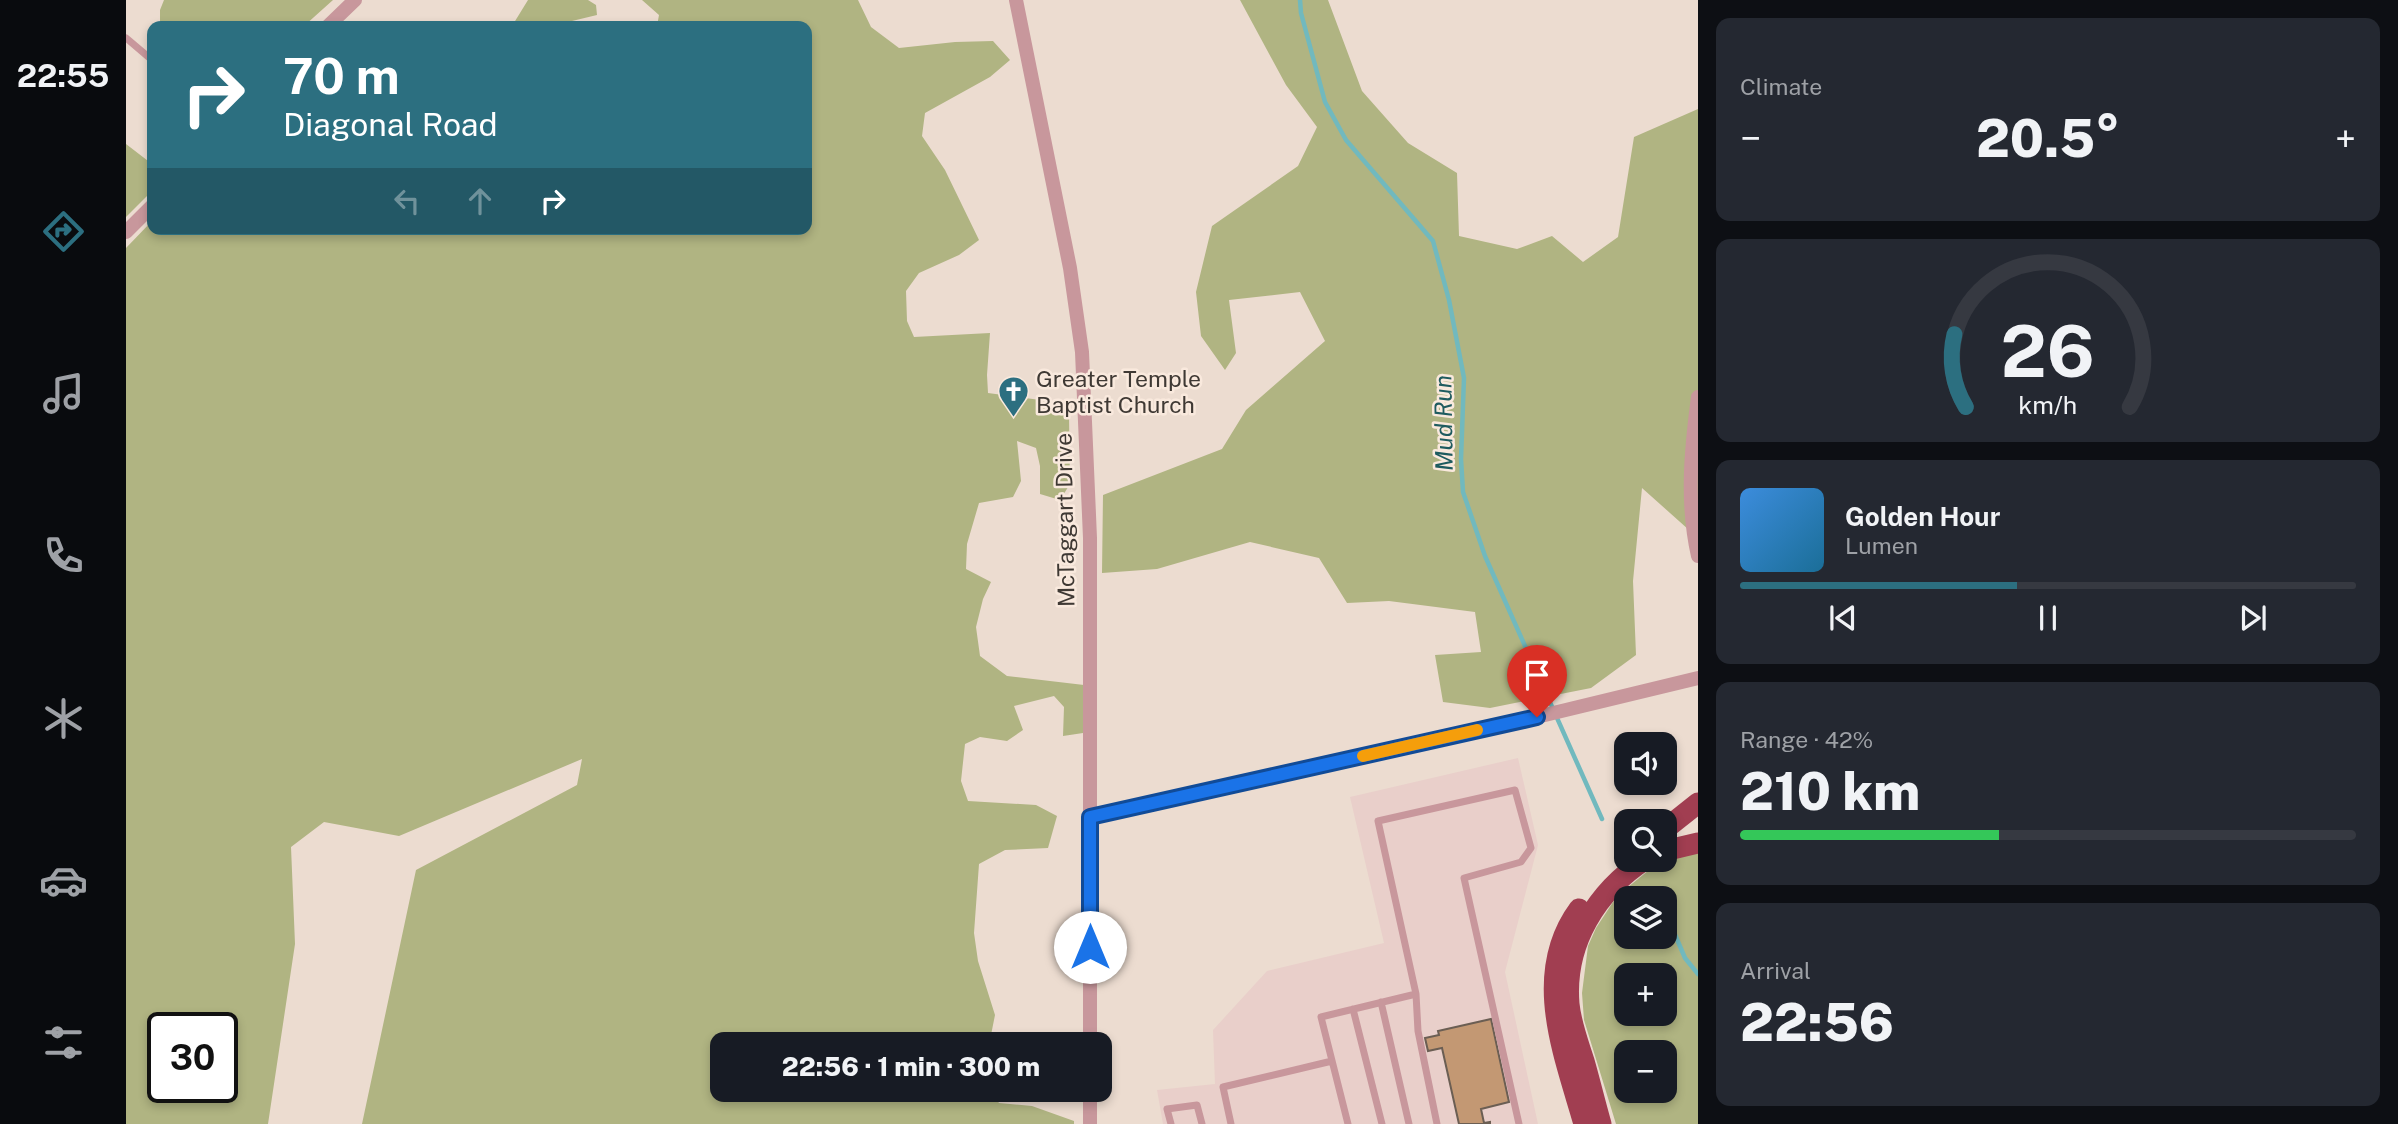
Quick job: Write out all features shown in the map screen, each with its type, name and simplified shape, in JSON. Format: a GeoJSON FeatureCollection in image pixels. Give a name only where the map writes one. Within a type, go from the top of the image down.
{"type":"FeatureCollection","features":[{"type":"Feature","properties":{"kind":"highway"},"geometry":{"type":"LineString","coordinates":[[1677,820],[1698,803]]}},
{"type":"Feature","properties":{"kind":"highway"},"geometry":{"type":"LineString","coordinates":[[1677,848],[1698,843]]}},
{"type":"Feature","properties":{"kind":"highway"},"geometry":{"type":"LineString","coordinates":[[1584,1124],[1553,1007],[1554,971],[1559,943],[1573,918],[1601,881],[1614,870]]}},
{"type":"Feature","properties":{"kind":"highway"},"geometry":{"type":"LineString","coordinates":[[1601,1124],[1573,1028],[1569,1003],[1573,953],[1583,926],[1612,887],[1628,872]]}},
{"type":"Feature","properties":{"kind":"street"},"geometry":{"type":"LineString","coordinates":[[333,21],[355,0]]}},
{"type":"Feature","properties":{"kind":"street","name":"McTaggart Drive"},"geometry":{"type":"LineString","coordinates":[[1016,0],[1070,268],[1082,352],[1090,538],[1090,1032]]}},
{"type":"Feature","properties":{"kind":"street"},"geometry":{"type":"LineString","coordinates":[[126,232],[147,211]]}},
{"type":"Feature","properties":{"kind":"street"},"geometry":{"type":"LineString","coordinates":[[1698,397],[1690,488],[1691,520],[1698,556]]}},
{"type":"Feature","properties":{"kind":"street"},"geometry":{"type":"LineString","coordinates":[[1090,817],[1693,680]]}},
{"type":"Feature","properties":{"kind":"street"},"geometry":{"type":"LineString","coordinates":[[1090,1102],[1090,1124]]}},
{"type":"Feature","properties":{"kind":"lane"},"geometry":{"type":"LineString","coordinates":[[126,38],[147,56]]}},
{"type":"Feature","properties":{"kind":"lane"},"geometry":{"type":"LineString","coordinates":[[1437,1124],[1418,1031],[1416,993],[1378,821],[1515,790],[1531,848],[1521,862],[1464,878],[1519,1124]]}},
{"type":"Feature","properties":{"kind":"lane"},"geometry":{"type":"LineString","coordinates":[[1348,1124],[1321,1017],[1416,993]]}},
{"type":"Feature","properties":{"kind":"lane"},"geometry":{"type":"LineString","coordinates":[[1381,1002],[1409,1124]]}},
{"type":"Feature","properties":{"kind":"lane"},"geometry":{"type":"LineString","coordinates":[[1353,1009],[1382,1124]]}},
{"type":"Feature","properties":{"kind":"lane"},"geometry":{"type":"LineString","coordinates":[[1231,1124],[1223,1087],[1332,1061]]}},
{"type":"Feature","properties":{"kind":"lane"},"geometry":{"type":"LineString","coordinates":[[1171,1124],[1167,1109],[1197,1105],[1202,1124]]}},
{"type":"Feature","properties":{"kind":"shaded area"},"geometry":{"type":"Polygon","coordinates":[[[1518,758],[1538,845],[1505,972],[1538,1124],[1163,1124],[1157,1090],[1215,1084],[1213,1030],[1267,971],[1384,943],[1350,797],[1518,758]]]}},
{"type":"Feature","properties":{"kind":"green space"},"geometry":{"type":"Polygon","coordinates":[[[164,0],[333,0],[310,21],[160,21],[164,0]]]}},
{"type":"Feature","properties":{"kind":"green space"},"geometry":{"type":"Polygon","coordinates":[[[528,0],[588,0],[596,5],[597,15],[572,21],[515,21],[528,0]]]}},
{"type":"Feature","properties":{"kind":"green space"},"geometry":{"type":"Polygon","coordinates":[[[642,0],[858,0],[871,27],[899,48],[993,41],[1010,60],[990,77],[925,113],[922,136],[945,170],[979,240],[959,255],[919,273],[906,291],[907,321],[914,337],[990,333],[988,393],[1055,402],[1069,415],[1070,484],[1060,500],[1040,494],[1040,466],[1036,448],[1017,441],[1021,481],[1013,497],[979,503],[967,544],[966,569],[991,582],[983,599],[976,627],[980,656],[1007,676],[1084,685],[1083,733],[1063,736],[1064,707],[1054,696],[1014,706],[1023,730],[1007,741],[980,737],[965,744],[961,781],[968,801],[1036,805],[1057,816],[1048,848],[1005,850],[979,864],[974,933],[978,961],[995,1015],[992,1032],[710,1032],[710,1102],[998,1102],[1032,1106],[1074,1121],[1074,1124],[362,1124],[416,870],[577,785],[582,759],[399,836],[324,822],[291,847],[295,944],[268,1124],[126,1124],[126,248],[147,226],[147,235],[812,235],[812,21],[658,21],[659,15],[642,0]]]}},
{"type":"Feature","properties":{"kind":"green space"},"geometry":{"type":"Polygon","coordinates":[[[1240,0],[1328,0],[1362,91],[1408,143],[1457,173],[1459,236],[1517,249],[1552,236],[1583,262],[1618,237],[1634,137],[1698,109],[1698,538],[1642,488],[1633,581],[1636,655],[1591,688],[1490,708],[1443,702],[1435,655],[1481,652],[1475,612],[1389,601],[1347,603],[1319,558],[1250,542],[1157,569],[1102,573],[1103,495],[1222,449],[1246,410],[1325,341],[1300,292],[1229,300],[1236,353],[1225,370],[1201,336],[1196,292],[1212,226],[1298,166],[1317,127],[1286,85],[1240,0]]]}},
{"type":"Feature","properties":{"kind":"green space"},"geometry":{"type":"Polygon","coordinates":[[[126,144],[147,160],[147,196],[126,217],[126,144]]]}},
{"type":"Feature","properties":{"kind":"green space"},"geometry":{"type":"Polygon","coordinates":[[[1698,851],[1698,1124],[1616,1124],[1584,1020],[1582,993],[1588,946],[1614,901],[1614,949],[1677,949],[1677,886],[1629,886],[1647,872],[1677,872],[1677,855],[1698,851]]]}},
{"type":"Feature","properties":{"kind":"building"},"geometry":{"type":"Polygon","coordinates":[[[1491,1019],[1509,1102],[1481,1109],[1484,1123],[1490,1124],[1459,1124],[1442,1048],[1428,1051],[1425,1038],[1439,1035],[1438,1031],[1491,1019]]]}},
{"type":"Feature","properties":{"kind":"waterway","name":"Mud Run"},"geometry":{"type":"LineString","coordinates":[[1300,0],[1301,13],[1325,102],[1346,140],[1433,241],[1449,300],[1464,378],[1461,459],[1463,492],[1485,556],[1602,819]]}},
{"type":"Feature","properties":{"kind":"waterway","name":"Mud Run"},"geometry":{"type":"LineString","coordinates":[[1677,939],[1685,958],[1698,974]]}},
{"type":"Feature","properties":{"kind":"slow traffic"},"geometry":{"type":"LineString","coordinates":[[1363,756],[1477,730]]}},
{"type":"Feature","properties":{"kind":"place","name":"Greater Temple Baptist Church"},"geometry":{"type":"Point","coordinates":[1013,419]}},
{"type":"Feature","properties":{"kind":"route"},"geometry":{"type":"LineString","coordinates":[[1090,947],[1090,817],[1537,717]]}}]}
